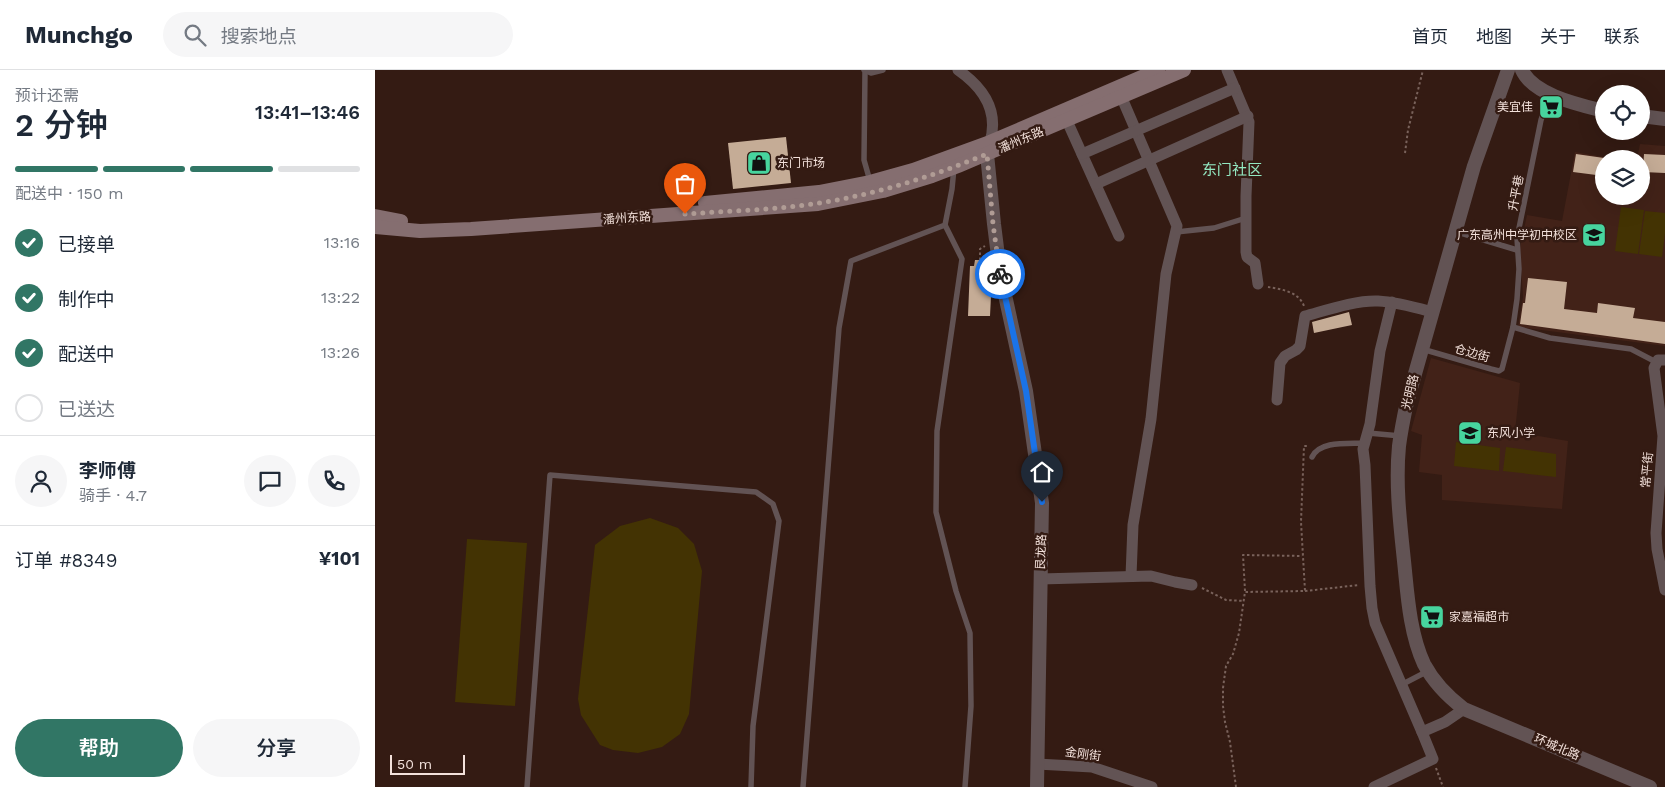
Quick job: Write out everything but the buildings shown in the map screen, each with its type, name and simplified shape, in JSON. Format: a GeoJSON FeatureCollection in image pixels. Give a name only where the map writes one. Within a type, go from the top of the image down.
{"type":"FeatureCollection","features":[{"type":"Feature","properties":{"kind":"main road","name":"潘州东路"},"geometry":{"type":"LineString","coordinates":[[1119,92],[1158,70]]}},
{"type":"Feature","properties":{"kind":"main road","name":"潘州东路"},"geometry":{"type":"LineString","coordinates":[[375,216],[420,222],[487,220],[790,196],[872,187],[932,176],[954,161],[989,148],[1119,92],[1184,70]]}},
{"type":"Feature","properties":{"kind":"main road","name":"潘州东路"},"geometry":{"type":"LineString","coordinates":[[375,227],[427,230],[787,207],[817,204],[872,187]]}},
{"type":"Feature","properties":{"kind":"street"},"geometry":{"type":"LineString","coordinates":[[959,70],[972,79],[984,94],[994,128],[989,148]]}},
{"type":"Feature","properties":{"kind":"street"},"geometry":{"type":"LineString","coordinates":[[1227,70],[1248,116],[1246,254],[1255,263],[1258,284]]}},
{"type":"Feature","properties":{"kind":"street","name":"光明路"},"geometry":{"type":"LineString","coordinates":[[1464,709],[1438,686],[1428,671],[1413,630],[1399,505],[1398,465],[1407,402],[1454,231],[1474,166],[1509,70]]}},
{"type":"Feature","properties":{"kind":"street"},"geometry":{"type":"LineString","coordinates":[[1522,70],[1533,84],[1550,94],[1578,105],[1595,109]]}},
{"type":"Feature","properties":{"kind":"street"},"geometry":{"type":"LineString","coordinates":[[1083,154],[1235,88]]}},
{"type":"Feature","properties":{"kind":"street"},"geometry":{"type":"LineString","coordinates":[[1119,92],[1176,224],[1167,274],[1151,419],[1133,525],[1131,576]]}},
{"type":"Feature","properties":{"kind":"street"},"geometry":{"type":"LineString","coordinates":[[1064,115],[1119,236]]}},
{"type":"Feature","properties":{"kind":"street"},"geometry":{"type":"LineString","coordinates":[[1096,184],[1248,116]]}},
{"type":"Feature","properties":{"kind":"street"},"geometry":{"type":"LineString","coordinates":[[1650,117],[1665,119]]}},
{"type":"Feature","properties":{"kind":"street","name":"艮龙路"},"geometry":{"type":"LineString","coordinates":[[989,148],[993,224],[1000,272],[1026,391],[1042,502],[1037,787]]}},
{"type":"Feature","properties":{"kind":"street"},"geometry":{"type":"LineString","coordinates":[[1277,400],[1280,363],[1285,356],[1300,346],[1305,316],[1369,301],[1392,302],[1432,312]]}},
{"type":"Feature","properties":{"kind":"street"},"geometry":{"type":"LineString","coordinates":[[1374,787],[1433,759],[1375,623],[1371,608],[1363,452],[1367,438],[1377,366],[1392,302]]}},
{"type":"Feature","properties":{"kind":"street","name":"常平街"},"geometry":{"type":"LineString","coordinates":[[1661,361],[1654,368],[1663,436],[1656,533],[1665,590]]}},
{"type":"Feature","properties":{"kind":"street"},"geometry":{"type":"LineString","coordinates":[[1040,579],[1151,576],[1192,585]]}},
{"type":"Feature","properties":{"kind":"street"},"geometry":{"type":"LineString","coordinates":[[1422,732],[1445,722],[1464,709]]}},
{"type":"Feature","properties":{"kind":"street","name":"环城北路"},"geometry":{"type":"LineString","coordinates":[[1464,709],[1650,787]]}},
{"type":"Feature","properties":{"kind":"street","name":"金刚街"},"geometry":{"type":"LineString","coordinates":[[1037,764],[1092,767],[1152,787]]}},
{"type":"Feature","properties":{"kind":"lane"},"geometry":{"type":"LineString","coordinates":[[872,187],[864,160],[865,70],[871,72],[883,70]]}},
{"type":"Feature","properties":{"kind":"lane","name":"升平巷"},"geometry":{"type":"LineString","coordinates":[[1513,327],[1518,285],[1517,238],[1542,114],[1550,94]]}},
{"type":"Feature","properties":{"kind":"lane"},"geometry":{"type":"LineString","coordinates":[[954,161],[952,189],[945,225],[961,259],[937,431],[936,512],[956,591],[971,633],[971,706],[965,787]]}},
{"type":"Feature","properties":{"kind":"lane"},"geometry":{"type":"LineString","coordinates":[[1176,232],[1214,228],[1246,218]]}},
{"type":"Feature","properties":{"kind":"lane"},"geometry":{"type":"LineString","coordinates":[[803,787],[839,338],[851,262],[945,225]]}},
{"type":"Feature","properties":{"kind":"lane"},"geometry":{"type":"LineString","coordinates":[[1454,231],[1517,250]]}},
{"type":"Feature","properties":{"kind":"lane"},"geometry":{"type":"LineString","coordinates":[[1513,327],[1550,338],[1631,348],[1661,361]]}},
{"type":"Feature","properties":{"kind":"lane","name":"仓边街"},"geometry":{"type":"LineString","coordinates":[[1422,349],[1501,371],[1513,327]]}},
{"type":"Feature","properties":{"kind":"lane"},"geometry":{"type":"LineString","coordinates":[[1312,457],[1318,449],[1327,446],[1367,438],[1401,436]]}},
{"type":"Feature","properties":{"kind":"lane"},"geometry":{"type":"LineString","coordinates":[[527,787],[550,475],[756,492],[773,504],[779,521],[753,726],[751,787]]}},
{"type":"Feature","properties":{"kind":"lane"},"geometry":{"type":"LineString","coordinates":[[1401,685],[1428,671]]}},
{"type":"Feature","properties":{"kind":"path"},"geometry":{"type":"LineString","coordinates":[[1405,152],[1408,130],[1423,70]]}},
{"type":"Feature","properties":{"kind":"path"},"geometry":{"type":"LineString","coordinates":[[980,249],[980,260]]}},
{"type":"Feature","properties":{"kind":"path"},"geometry":{"type":"LineString","coordinates":[[1258,284],[1279,289],[1298,297],[1303,302],[1305,316]]}},
{"type":"Feature","properties":{"kind":"path"},"geometry":{"type":"LineString","coordinates":[[1305,592],[1301,522],[1304,446],[1327,446]]}},
{"type":"Feature","properties":{"kind":"path"},"geometry":{"type":"LineString","coordinates":[[1237,787],[1225,722],[1223,688],[1226,666],[1233,654],[1239,633],[1244,601],[1243,555],[1302,556]]}},
{"type":"Feature","properties":{"kind":"path"},"geometry":{"type":"LineString","coordinates":[[1245,592],[1305,592],[1340,586],[1370,584]]}},
{"type":"Feature","properties":{"kind":"path"},"geometry":{"type":"LineString","coordinates":[[1192,585],[1226,600],[1244,601]]}},
{"type":"Feature","properties":{"kind":"path"},"geometry":{"type":"LineString","coordinates":[[1433,759],[1443,787]]}},
{"type":"Feature","properties":{"kind":"shaded area","name":"广东高州中学初中校区"},"geometry":{"type":"Polygon","coordinates":[[[1640,144],[1665,146],[1665,346],[1518,327],[1523,297],[1520,248],[1527,215],[1562,221],[1575,152],[1595,156],[1595,205],[1650,205],[1650,150],[1639,150],[1640,144]]]}},
{"type":"Feature","properties":{"kind":"shaded area"},"geometry":{"type":"Polygon","coordinates":[[[1621,207],[1644,210],[1638,254],[1615,251],[1621,207]]]}},
{"type":"Feature","properties":{"kind":"shaded area"},"geometry":{"type":"Polygon","coordinates":[[[1645,211],[1665,213],[1662,257],[1639,254],[1645,211]]]}},
{"type":"Feature","properties":{"kind":"shaded area","name":"东风小学"},"geometry":{"type":"Polygon","coordinates":[[[1431,358],[1520,383],[1515,432],[1568,441],[1562,509],[1442,500],[1442,475],[1419,472],[1422,435],[1411,431],[1431,358]]]}},
{"type":"Feature","properties":{"kind":"shaded area"},"geometry":{"type":"Polygon","coordinates":[[[1456,442],[1500,448],[1499,471],[1454,466],[1456,442]]]}},
{"type":"Feature","properties":{"kind":"shaded area"},"geometry":{"type":"Polygon","coordinates":[[[1506,447],[1556,454],[1556,477],[1503,471],[1506,447]]]}},
{"type":"Feature","properties":{"kind":"shaded area"},"geometry":{"type":"Polygon","coordinates":[[[650,518],[678,528],[694,544],[702,571],[689,714],[680,734],[662,747],[638,753],[613,750],[600,745],[581,715],[578,699],[595,545],[620,526],[650,518]]]}},
{"type":"Feature","properties":{"kind":"shaded area"},"geometry":{"type":"Polygon","coordinates":[[[467,539],[527,543],[515,706],[455,702],[467,539]]]}},
{"type":"Feature","properties":{"kind":"way so far"},"geometry":{"type":"LineString","coordinates":[[685,214],[787,207],[852,198],[932,176],[987,154],[993,224],[1000,274]]}},
{"type":"Feature","properties":{"kind":"place","name":"美宜佳"},"geometry":{"type":"Point","coordinates":[1551,107]}},
{"type":"Feature","properties":{"kind":"place","name":"东门市场"},"geometry":{"type":"Point","coordinates":[759,163]}},
{"type":"Feature","properties":{"kind":"place","name":"广东高州中学初中校区"},"geometry":{"type":"Point","coordinates":[1594,235]}},
{"type":"Feature","properties":{"kind":"place","name":"东风小学"},"geometry":{"type":"Point","coordinates":[1470,433]}},
{"type":"Feature","properties":{"kind":"place","name":"家嘉福超市"},"geometry":{"type":"Point","coordinates":[1432,617]}},
{"type":"Feature","properties":{"kind":"district","name":"东门社区"},"geometry":{"type":"Point","coordinates":[1232,170]}},
{"type":"Feature","properties":{"kind":"route"},"geometry":{"type":"LineString","coordinates":[[1000,274],[1026,391],[1042,502]]}}]}
